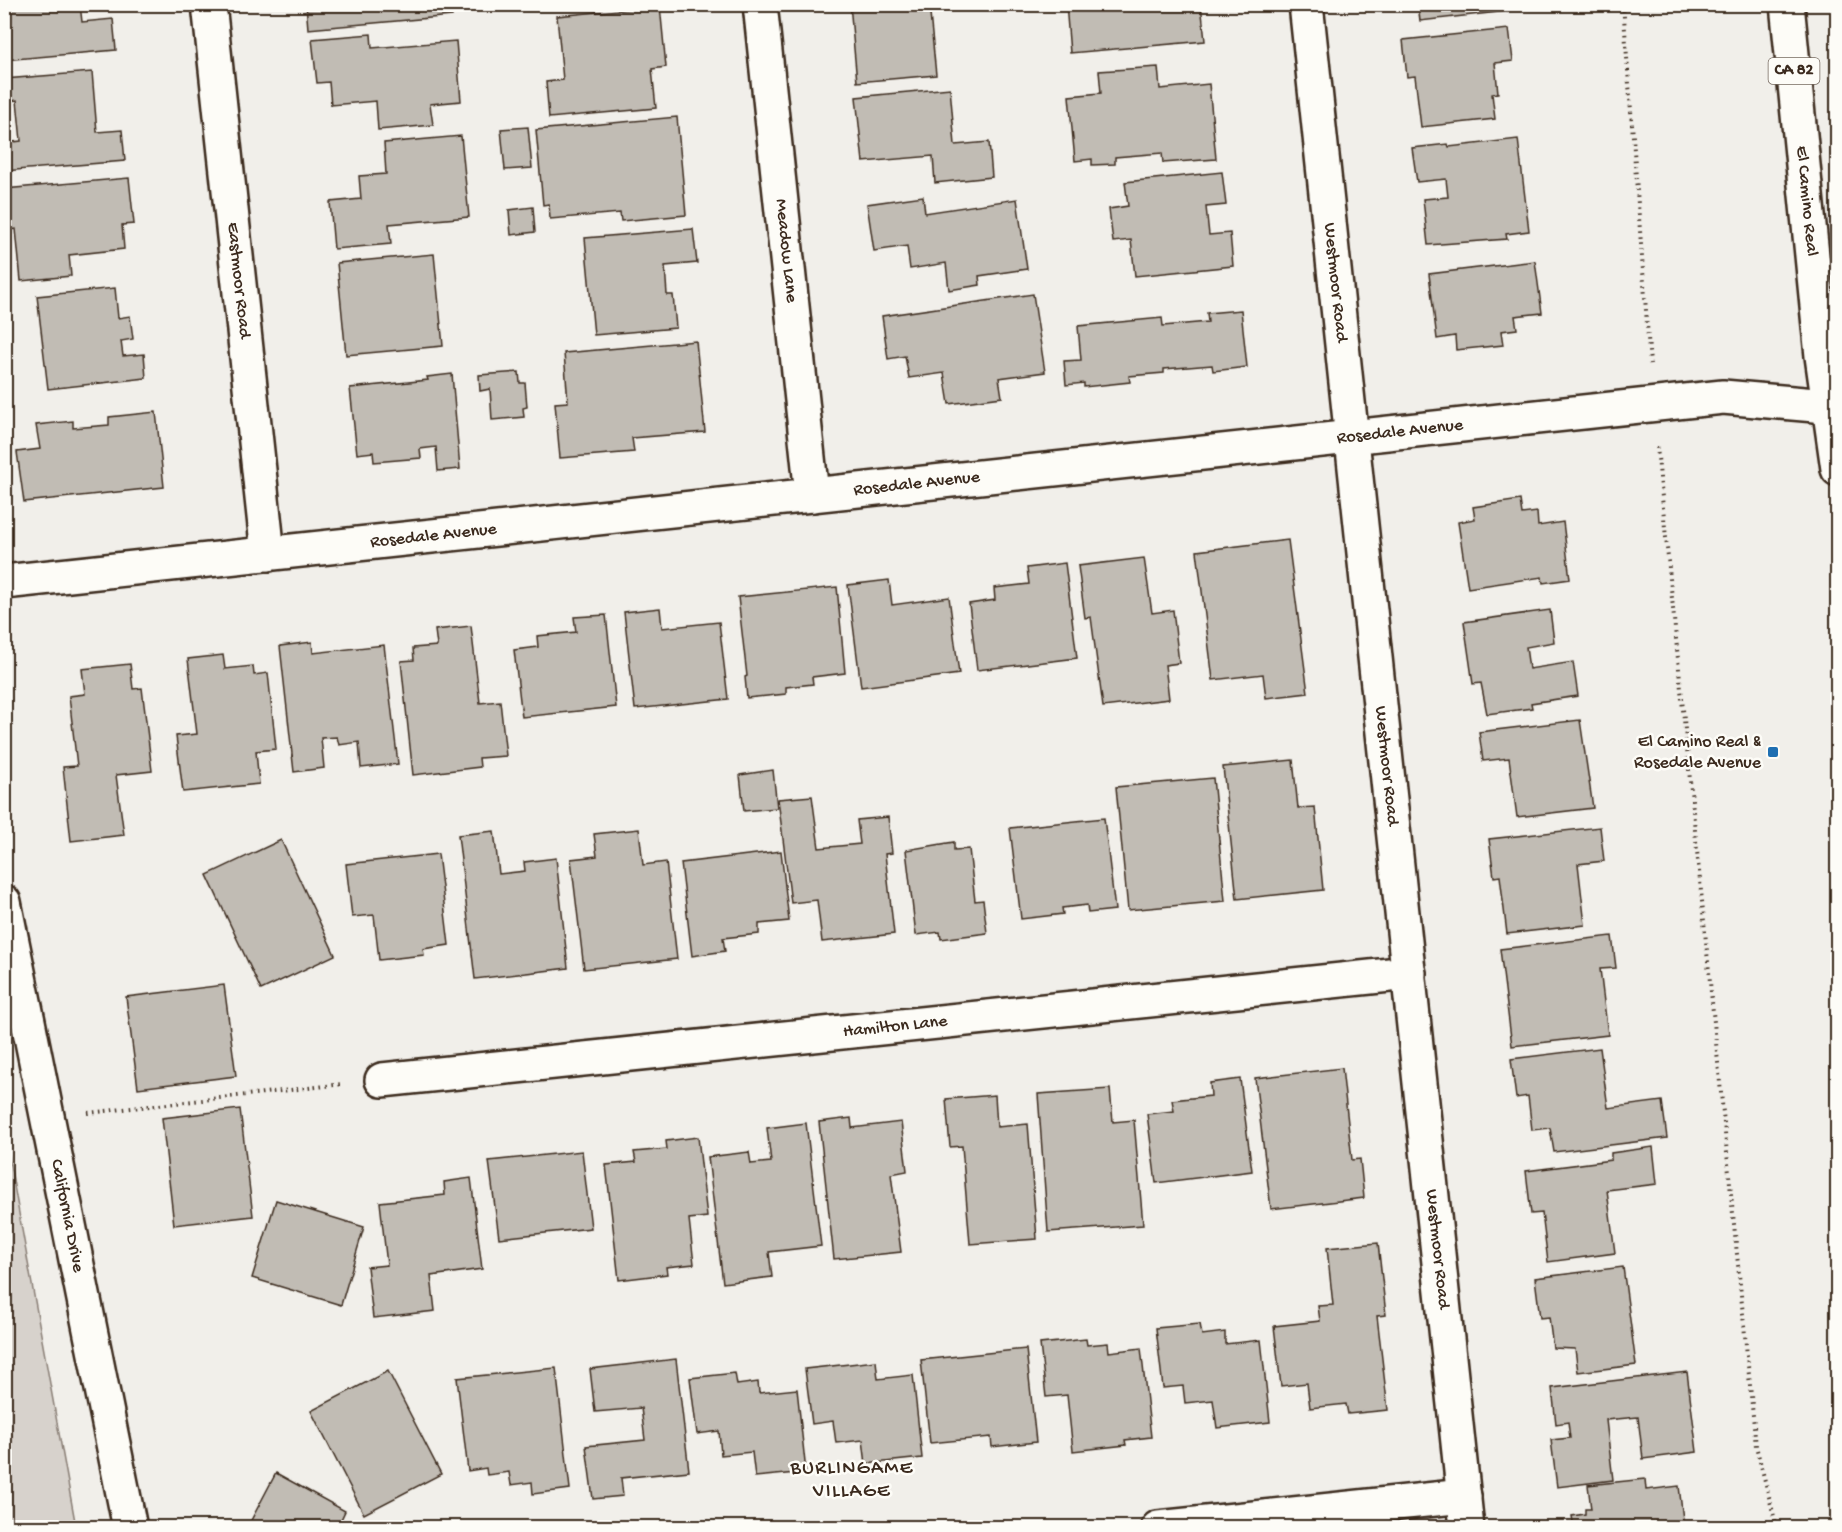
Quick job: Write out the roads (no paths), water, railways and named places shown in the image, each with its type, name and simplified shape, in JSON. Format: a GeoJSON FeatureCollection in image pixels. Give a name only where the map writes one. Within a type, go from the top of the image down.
{"type":"FeatureCollection","features":[{"type":"Feature","properties":{"kind":"street","name":"Eastmoor Road"},"geometry":{"type":"LineString","coordinates":[[209,4],[268,554]]}},
{"type":"Feature","properties":{"kind":"street","name":"Meadow Lane"},"geometry":{"type":"LineString","coordinates":[[760,4],[812,495]]}},
{"type":"Feature","properties":{"kind":"street","name":"Westmoor Road"},"geometry":{"type":"LineString","coordinates":[[1306,4],[1467,1527]]}},
{"type":"Feature","properties":{"kind":"street","name":"El Camino Real"},"geometry":{"type":"LineString","coordinates":[[1787,4],[1833,406],[1838,469]]}},
{"type":"Feature","properties":{"kind":"street","name":"Rosedale Avenue"},"geometry":{"type":"LineString","coordinates":[[4,582],[1723,397],[1833,406]]}},
{"type":"Feature","properties":{"kind":"street","name":"California Drive"},"geometry":{"type":"LineString","coordinates":[[4,902],[130,1527]]}},
{"type":"Feature","properties":{"kind":"street","name":"Hamilton Lane"},"geometry":{"type":"LineString","coordinates":[[382,1080],[1409,973]]}},
{"type":"Feature","properties":{"kind":"street"},"geometry":{"type":"LineString","coordinates":[[1158,1527],[1464,1496]]}},
{"type":"Feature","properties":{"kind":"place","name":"El Camino Real & Rosedale Avenue"},"geometry":{"type":"Point","coordinates":[1773,752]}},
{"type":"Feature","properties":{"kind":"district","name":"BURLINGAME VILLAGE"},"geometry":{"type":"Point","coordinates":[852,1480]}}]}
